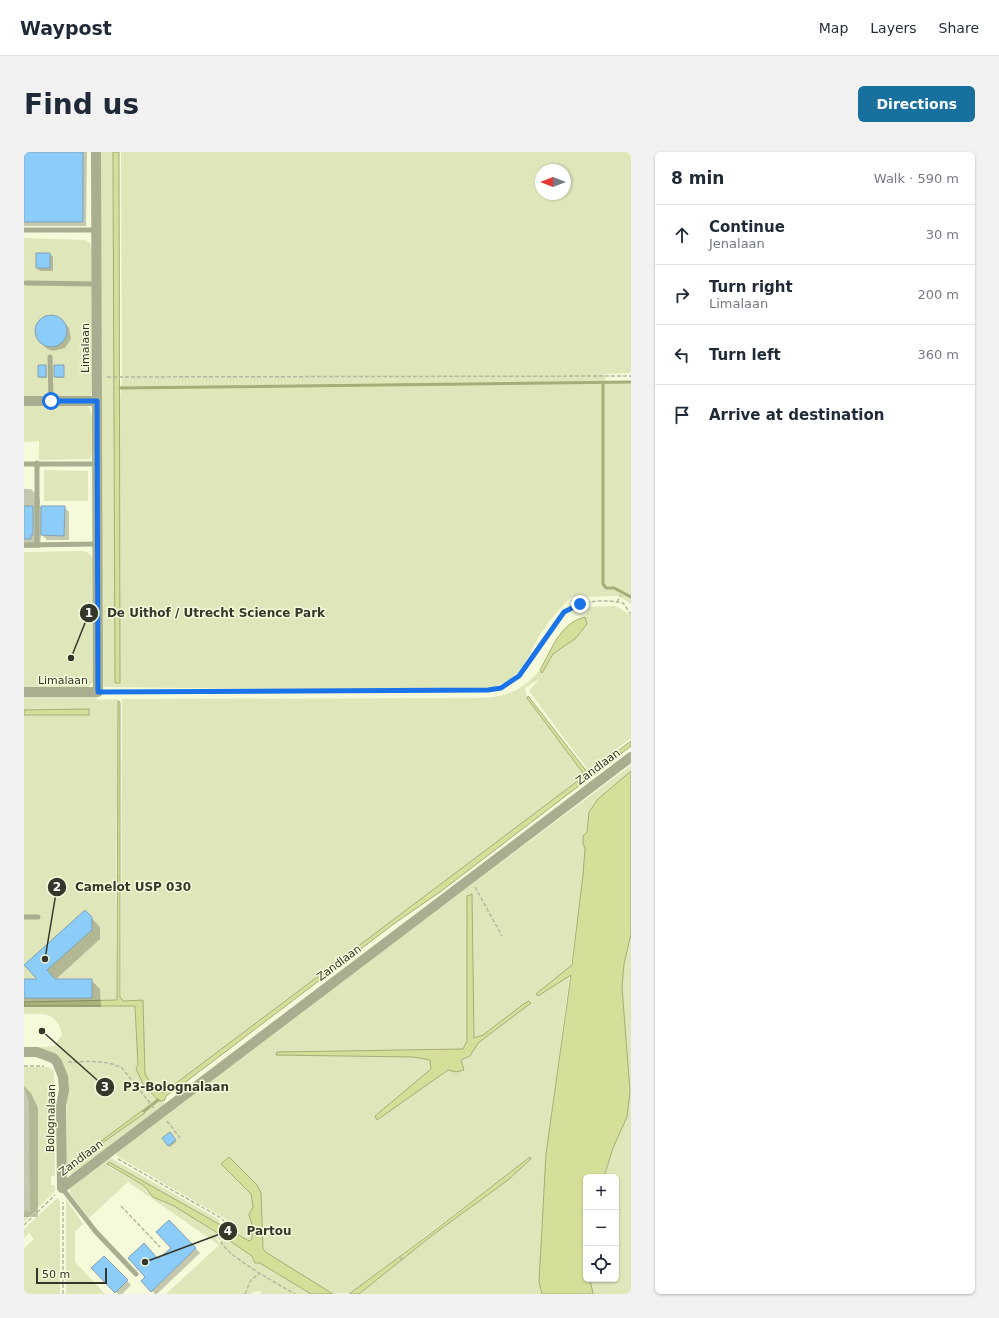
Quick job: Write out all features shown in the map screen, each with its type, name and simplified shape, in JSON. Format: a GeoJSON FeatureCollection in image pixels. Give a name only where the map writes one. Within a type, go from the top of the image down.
{"type":"FeatureCollection","features":[{"type":"Feature","properties":{"kind":"street","name":"Limalaan"},"geometry":{"type":"LineString","coordinates":[[24,692],[98,692],[96,152]]}},
{"type":"Feature","properties":{"kind":"street"},"geometry":{"type":"LineString","coordinates":[[24,401],[97,401]]}},
{"type":"Feature","properties":{"kind":"street","name":"Zandlaan"},"geometry":{"type":"LineString","coordinates":[[62,1188],[631,757]]}},
{"type":"Feature","properties":{"kind":"street"},"geometry":{"type":"LineString","coordinates":[[24,1052],[44,1054],[57,1062]]}},
{"type":"Feature","properties":{"kind":"street","name":"Bolognalaan"},"geometry":{"type":"LineString","coordinates":[[57,1062],[63,1077],[64,1090],[61,1106],[62,1188]]}},
{"type":"Feature","properties":{"kind":"lane"},"geometry":{"type":"LineString","coordinates":[[24,230],[96,230]]}},
{"type":"Feature","properties":{"kind":"lane"},"geometry":{"type":"LineString","coordinates":[[26,283],[96,284]]}},
{"type":"Feature","properties":{"kind":"lane"},"geometry":{"type":"LineString","coordinates":[[50,358],[51,401]]}},
{"type":"Feature","properties":{"kind":"lane"},"geometry":{"type":"LineString","coordinates":[[24,464],[97,464]]}},
{"type":"Feature","properties":{"kind":"lane"},"geometry":{"type":"LineString","coordinates":[[37,464],[37,545]]}},
{"type":"Feature","properties":{"kind":"lane"},"geometry":{"type":"LineString","coordinates":[[24,545],[98,544]]}},
{"type":"Feature","properties":{"kind":"lane"},"geometry":{"type":"LineString","coordinates":[[24,917],[38,917]]}},
{"type":"Feature","properties":{"kind":"lane"},"geometry":{"type":"LineString","coordinates":[[62,1188],[96,1232],[136,1274]]}},
{"type":"Feature","properties":{"kind":"path"},"geometry":{"type":"LineString","coordinates":[[114,377],[631,376]]}},
{"type":"Feature","properties":{"kind":"path"},"geometry":{"type":"LineString","coordinates":[[617,602],[621,595]]}},
{"type":"Feature","properties":{"kind":"path"},"geometry":{"type":"LineString","coordinates":[[98,692],[488,690],[501,688],[519,676],[564,612],[589,602],[617,602],[623,603],[630,613]]}},
{"type":"Feature","properties":{"kind":"path"},"geometry":{"type":"LineString","coordinates":[[479,894],[502,936]]}},
{"type":"Feature","properties":{"kind":"path"},"geometry":{"type":"LineString","coordinates":[[57,1062],[102,1062],[116,1065],[122,1068],[156,1110]]}},
{"type":"Feature","properties":{"kind":"path"},"geometry":{"type":"LineString","coordinates":[[167,1120],[180,1138]]}},
{"type":"Feature","properties":{"kind":"path"},"geometry":{"type":"LineString","coordinates":[[107,1154],[221,1218],[224,1221],[224,1225],[219,1236],[222,1246],[260,1273],[295,1294]]}},
{"type":"Feature","properties":{"kind":"path"},"geometry":{"type":"LineString","coordinates":[[24,1225],[62,1188]]}},
{"type":"Feature","properties":{"kind":"path"},"geometry":{"type":"LineString","coordinates":[[62,1188],[63,1294]]}},
{"type":"Feature","properties":{"kind":"path"},"geometry":{"type":"LineString","coordinates":[[121,1206],[160,1247]]}},
{"type":"Feature","properties":{"kind":"path"},"geometry":{"type":"LineString","coordinates":[[24,1211],[39,1211]]}},
{"type":"Feature","properties":{"kind":"path"},"geometry":{"type":"LineString","coordinates":[[245,1294],[251,1280],[260,1273]]}},
{"type":"Feature","properties":{"kind":"shaded area"},"geometry":{"type":"Polygon","coordinates":[[[100,152],[113,152],[114,398],[119,415],[122,376],[121,152],[631,152],[631,373],[605,374],[606,383],[631,383],[631,604],[619,596],[571,597],[546,626],[523,666],[517,673],[510,679],[488,688],[283,689],[104,687],[101,685],[100,152]]]}},
{"type":"Feature","properties":{"kind":"shaded area"},"geometry":{"type":"Polygon","coordinates":[[[113,152],[119,152],[120,683],[115,683],[113,152]]]}},
{"type":"Feature","properties":{"kind":"shaded area"},"geometry":{"type":"Polygon","coordinates":[[[24,238],[84,240],[90,243],[92,248],[92,389],[91,395],[88,398],[24,398],[24,238]]]}},
{"type":"Feature","properties":{"kind":"shaded area"},"geometry":{"type":"Polygon","coordinates":[[[24,406],[88,406],[92,417],[94,432],[92,454],[90,459],[39,460],[39,441],[24,442],[24,406]]]}},
{"type":"Feature","properties":{"kind":"shaded area"},"geometry":{"type":"Polygon","coordinates":[[[44,470],[88,471],[88,501],[44,501],[44,470]]]}},
{"type":"Feature","properties":{"kind":"shaded area"},"geometry":{"type":"Polygon","coordinates":[[[84,551],[90,554],[93,559],[93,682],[88,687],[24,687],[24,552],[84,551]]]}},
{"type":"Feature","properties":{"kind":"shaded area"},"geometry":{"type":"Polygon","coordinates":[[[615,606],[622,609],[627,614],[631,612],[631,738],[588,770],[529,691],[539,679],[525,688],[527,698],[583,773],[583,777],[165,1093],[161,1093],[148,1080],[144,1070],[143,1001],[121,1000],[122,699],[476,698],[504,695],[519,689],[540,670],[542,673],[553,654],[576,638],[587,624],[585,617],[590,607],[615,606]]]}},
{"type":"Feature","properties":{"kind":"shaded area"},"geometry":{"type":"Polygon","coordinates":[[[585,617],[587,624],[576,638],[553,654],[542,673],[540,670],[563,631],[576,620],[585,617]]]}},
{"type":"Feature","properties":{"kind":"shaded area"},"geometry":{"type":"Polygon","coordinates":[[[24,696],[95,696],[98,700],[118,699],[116,897],[117,1005],[134,1005],[136,1007],[139,1078],[151,1092],[166,1105],[73,1174],[69,1173],[66,1169],[67,1079],[62,1061],[36,1048],[54,1046],[62,1035],[60,1027],[53,1018],[49,1016],[43,1014],[24,1014],[24,696]]]}},
{"type":"Feature","properties":{"kind":"shaded area"},"geometry":{"type":"Polygon","coordinates":[[[528,696],[588,773],[631,741],[631,746],[440,892],[395,923],[166,1096],[164,1101],[159,1101],[143,1084],[136,1069],[138,1065],[135,1006],[24,1006],[24,1002],[117,1000],[118,701],[120,702],[120,997],[123,1001],[143,1000],[145,1074],[151,1083],[163,1093],[583,777],[583,773],[527,698],[528,696]]]}},
{"type":"Feature","properties":{"kind":"shaded area"},"geometry":{"type":"Polygon","coordinates":[[[89,709],[89,715],[24,715],[24,710],[89,709]]]}},
{"type":"Feature","properties":{"kind":"shaded area"},"geometry":{"type":"Polygon","coordinates":[[[631,765],[631,771],[598,799],[583,875],[546,1154],[539,1282],[542,1294],[359,1294],[434,1234],[508,1180],[531,1159],[530,1157],[350,1293],[333,1294],[267,1253],[263,1249],[261,1193],[228,1157],[222,1164],[251,1194],[253,1207],[249,1215],[252,1224],[252,1239],[249,1241],[230,1228],[225,1227],[226,1219],[117,1156],[116,1151],[631,765]]]}},
{"type":"Feature","properties":{"kind":"shaded area"},"geometry":{"type":"Polygon","coordinates":[[[631,771],[631,934],[624,964],[622,987],[630,1091],[627,1117],[613,1148],[605,1174],[583,1174],[583,1282],[591,1282],[593,1294],[542,1294],[539,1282],[546,1154],[571,975],[538,996],[536,994],[572,965],[583,875],[585,849],[583,836],[587,832],[589,812],[598,799],[631,771]]]}},
{"type":"Feature","properties":{"kind":"shaded area"},"geometry":{"type":"Polygon","coordinates":[[[472,894],[474,1038],[483,1035],[525,1003],[529,1001],[531,1003],[478,1043],[470,1056],[461,1060],[464,1070],[456,1072],[448,1070],[377,1120],[375,1116],[431,1069],[430,1060],[413,1057],[276,1055],[277,1052],[463,1049],[467,1041],[467,896],[472,894]]]}},
{"type":"Feature","properties":{"kind":"shaded area"},"geometry":{"type":"Polygon","coordinates":[[[631,934],[631,1294],[593,1294],[591,1282],[619,1282],[619,1174],[605,1174],[613,1148],[627,1117],[630,1091],[622,987],[624,964],[631,934]]]}},
{"type":"Feature","properties":{"kind":"shaded area"},"geometry":{"type":"Polygon","coordinates":[[[24,1067],[48,1067],[54,1071],[55,1176],[51,1176],[51,1185],[55,1185],[55,1191],[24,1222],[24,1212],[30,1212],[29,1102],[24,1086],[24,1067]]]}},
{"type":"Feature","properties":{"kind":"shaded area"},"geometry":{"type":"Polygon","coordinates":[[[143,1110],[145,1113],[102,1143],[101,1141],[143,1110]]]}},
{"type":"Feature","properties":{"kind":"shaded area"},"geometry":{"type":"Polygon","coordinates":[[[109,1157],[218,1219],[221,1225],[109,1162],[107,1164],[109,1167],[143,1185],[146,1191],[164,1203],[174,1206],[218,1234],[216,1238],[220,1244],[222,1236],[252,1256],[255,1262],[260,1262],[311,1294],[261,1294],[260,1291],[253,1292],[252,1294],[166,1294],[219,1245],[128,1182],[89,1218],[70,1193],[70,1187],[109,1157]]]}},
{"type":"Feature","properties":{"kind":"shaded area"},"geometry":{"type":"Polygon","coordinates":[[[229,1157],[257,1185],[261,1193],[263,1249],[267,1253],[333,1294],[311,1294],[260,1263],[255,1263],[252,1256],[224,1237],[174,1206],[153,1197],[143,1185],[107,1164],[109,1162],[226,1228],[232,1226],[237,1234],[249,1241],[252,1239],[252,1224],[249,1215],[253,1207],[251,1194],[221,1164],[229,1157]]]}},
{"type":"Feature","properties":{"kind":"shaded area"},"geometry":{"type":"Polygon","coordinates":[[[530,1157],[531,1159],[508,1180],[434,1234],[359,1294],[349,1294],[430,1234],[530,1157]]]}},
{"type":"Feature","properties":{"kind":"shaded area"},"geometry":{"type":"Polygon","coordinates":[[[57,1198],[60,1201],[60,1294],[24,1294],[24,1248],[34,1239],[29,1233],[24,1238],[24,1229],[57,1198]]]}},
{"type":"Feature","properties":{"kind":"shaded area"},"geometry":{"type":"Polygon","coordinates":[[[66,1199],[83,1224],[75,1232],[75,1262],[105,1294],[66,1294],[66,1199]]]}},
{"type":"Feature","properties":{"kind":"building"},"geometry":{"type":"Polygon","coordinates":[[[24,152],[83,152],[83,222],[24,222],[24,152]]]}},
{"type":"Feature","properties":{"kind":"building"},"geometry":{"type":"Polygon","coordinates":[[[36,253],[50,253],[50,268],[36,268],[36,253]]]}},
{"type":"Feature","properties":{"kind":"building"},"geometry":{"type":"Polygon","coordinates":[[[48,315],[54,315],[63,319],[67,331],[63,343],[54,347],[48,347],[39,343],[35,334],[35,328],[39,319],[48,315]]]}},
{"type":"Feature","properties":{"kind":"building"},"geometry":{"type":"Polygon","coordinates":[[[38,365],[46,365],[46,377],[38,377],[38,365]]]}},
{"type":"Feature","properties":{"kind":"building"},"geometry":{"type":"Polygon","coordinates":[[[54,365],[64,365],[64,377],[54,377],[54,365]]]}},
{"type":"Feature","properties":{"kind":"building"},"geometry":{"type":"Polygon","coordinates":[[[24,506],[33,506],[33,535],[31,535],[31,539],[24,539],[24,506]]]}},
{"type":"Feature","properties":{"kind":"building"},"geometry":{"type":"Polygon","coordinates":[[[41,506],[65,506],[64,536],[41,535],[41,506]]]}},
{"type":"Feature","properties":{"kind":"building"},"geometry":{"type":"Polygon","coordinates":[[[85,910],[92,917],[92,930],[47,970],[55,979],[92,979],[92,998],[24,998],[24,979],[37,979],[24,965],[85,910]]]}},
{"type":"Feature","properties":{"kind":"building"},"geometry":{"type":"Polygon","coordinates":[[[170,1132],[176,1140],[168,1146],[162,1138],[170,1132]]]}},
{"type":"Feature","properties":{"kind":"building"},"geometry":{"type":"Polygon","coordinates":[[[169,1220],[196,1248],[151,1292],[141,1281],[145,1277],[128,1258],[144,1243],[158,1259],[171,1248],[156,1232],[169,1220]]]}},
{"type":"Feature","properties":{"kind":"building"},"geometry":{"type":"Polygon","coordinates":[[[104,1256],[128,1280],[115,1293],[91,1268],[104,1256]]]}},
{"type":"Feature","properties":{"kind":"waterway"},"geometry":{"type":"LineString","coordinates":[[120,388],[631,382]]}},
{"type":"Feature","properties":{"kind":"waterway"},"geometry":{"type":"LineString","coordinates":[[603,383],[603,584],[606,588],[614,588],[631,597]]}},
{"type":"Feature","properties":{"kind":"waterway"},"geometry":{"type":"LineString","coordinates":[[144,1111],[158,1100]]}},
{"type":"Feature","properties":{"kind":"place","name":"De Uithof / Utrecht Science Park"},"geometry":{"type":"Point","coordinates":[71,658]}},
{"type":"Feature","properties":{"kind":"place","name":"Camelot USP 030"},"geometry":{"type":"Point","coordinates":[45,959]}},
{"type":"Feature","properties":{"kind":"place","name":"P3-Bolognalaan"},"geometry":{"type":"Point","coordinates":[42,1031]}},
{"type":"Feature","properties":{"kind":"place","name":"Partou"},"geometry":{"type":"Point","coordinates":[145,1262]}},
{"type":"Feature","properties":{"kind":"route"},"geometry":{"type":"LineString","coordinates":[[51,401],[97,401],[98,692],[324,692],[488,690],[501,688],[519,676],[564,612],[580,604]]}}]}
